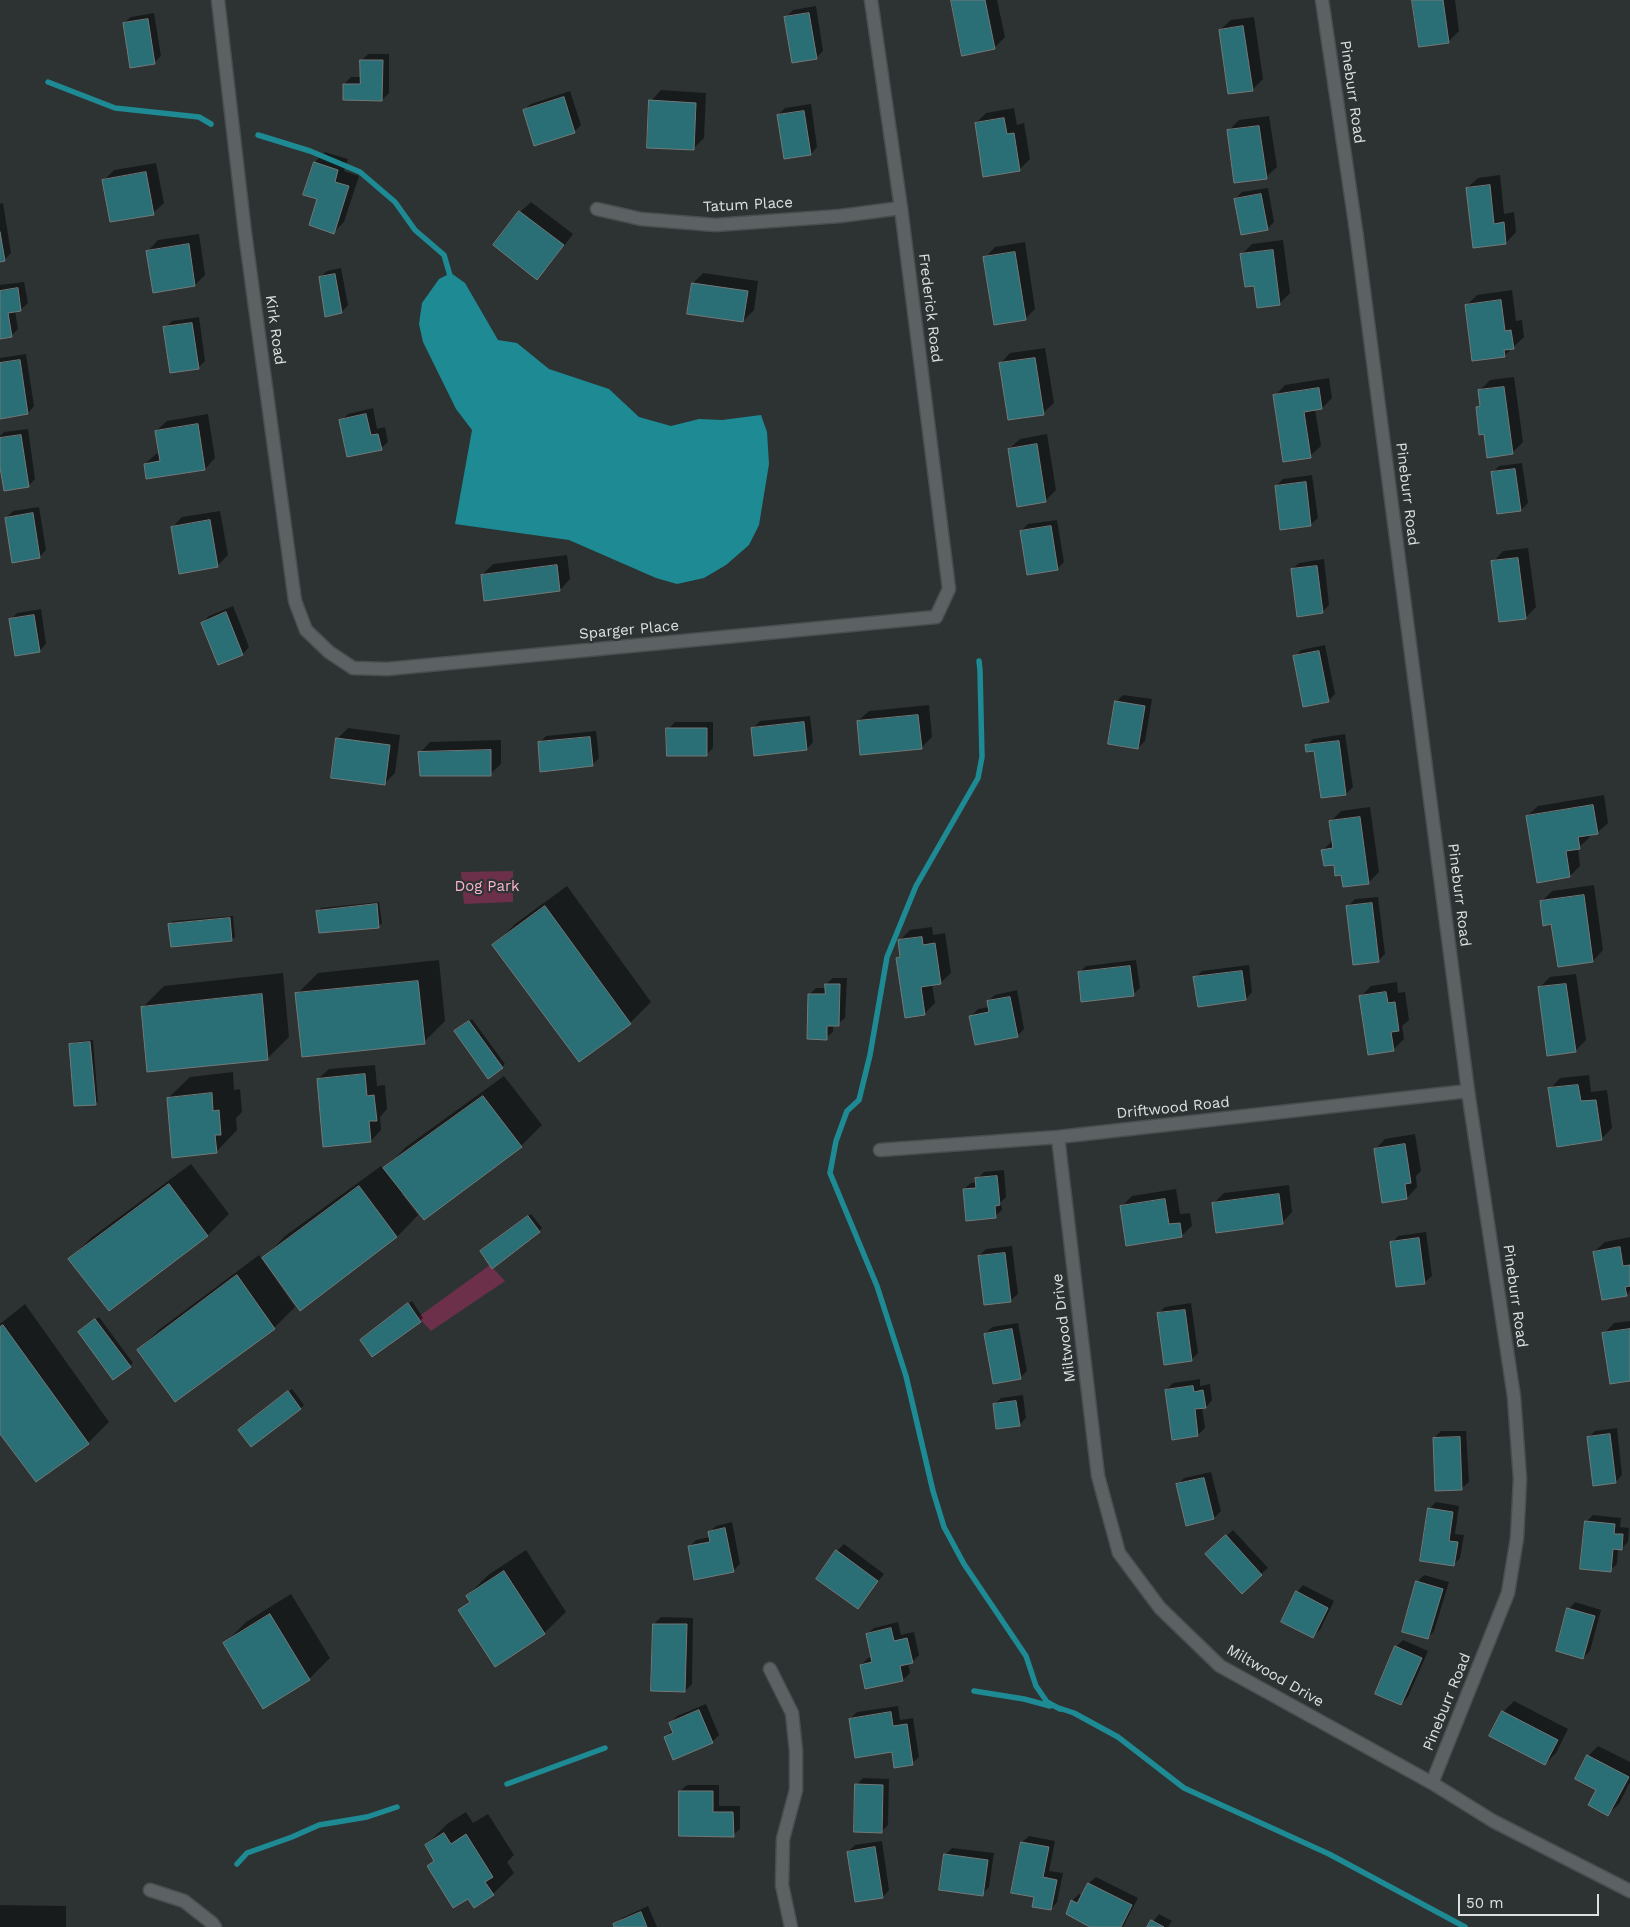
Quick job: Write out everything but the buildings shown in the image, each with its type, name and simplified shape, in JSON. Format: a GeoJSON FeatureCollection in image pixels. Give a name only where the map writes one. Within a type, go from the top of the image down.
{"type":"FeatureCollection","features":[{"type":"Feature","properties":{"kind":"street","name":"Kirk Road"},"geometry":{"type":"LineString","coordinates":[[218,0],[246,233],[295,601],[306,630],[329,652]]}},
{"type":"Feature","properties":{"kind":"street","name":"Frederick Road"},"geometry":{"type":"LineString","coordinates":[[871,0],[901,208],[949,588],[936,617]]}},
{"type":"Feature","properties":{"kind":"street","name":"Pineburr Road"},"geometry":{"type":"LineString","coordinates":[[1322,0],[1356,230],[1468,1091],[1514,1397],[1520,1479],[1518,1538],[1508,1593],[1432,1783]]}},
{"type":"Feature","properties":{"kind":"street","name":"Tatum Place"},"geometry":{"type":"LineString","coordinates":[[597,209],[642,219],[715,225],[840,216],[901,208]]}},
{"type":"Feature","properties":{"kind":"street","name":"Sparger Place"},"geometry":{"type":"LineString","coordinates":[[329,652],[353,668],[387,669],[936,617]]}},
{"type":"Feature","properties":{"kind":"street","name":"Driftwood Road"},"geometry":{"type":"LineString","coordinates":[[880,1150],[1058,1137],[1468,1091]]}},
{"type":"Feature","properties":{"kind":"street","name":"Miltwood Drive"},"geometry":{"type":"LineString","coordinates":[[1058,1137],[1098,1476],[1118,1553],[1160,1608],[1220,1666],[1432,1783],[1493,1821],[1630,1891]]}},
{"type":"Feature","properties":{"kind":"street"},"geometry":{"type":"LineString","coordinates":[[770,1669],[792,1713],[796,1751],[796,1790],[783,1839],[782,1885],[791,1927]]}},
{"type":"Feature","properties":{"kind":"street"},"geometry":{"type":"LineString","coordinates":[[150,1890],[184,1901],[215,1927]]}},
{"type":"Feature","properties":{"kind":"green space","name":"Dog Park"},"geometry":{"type":"Polygon","coordinates":[[[513,871],[513,902],[464,904],[461,872],[513,871]]]}},
{"type":"Feature","properties":{"kind":"green space"},"geometry":{"type":"Polygon","coordinates":[[[490,1265],[505,1281],[431,1331],[418,1317],[490,1265]]]}},
{"type":"Feature","properties":{"kind":"water"},"geometry":{"type":"Polygon","coordinates":[[[451,273],[465,283],[498,340],[517,343],[549,369],[609,389],[639,417],[671,426],[699,419],[722,420],[761,415],[767,432],[769,464],[759,525],[749,545],[726,565],[704,578],[677,584],[656,578],[569,540],[455,524],[472,430],[456,409],[423,342],[419,324],[422,303],[439,279],[451,273]]]}},
{"type":"Feature","properties":{"kind":"waterway"},"geometry":{"type":"LineString","coordinates":[[48,82],[115,108],[199,117],[211,124]]}},
{"type":"Feature","properties":{"kind":"waterway"},"geometry":{"type":"LineString","coordinates":[[258,135],[310,151],[360,172],[395,202],[415,230],[444,255],[451,279]]}},
{"type":"Feature","properties":{"kind":"waterway"},"geometry":{"type":"LineString","coordinates":[[979,661],[982,757],[978,778],[916,886],[887,957],[870,1055],[859,1100],[847,1111],[836,1141],[830,1173],[877,1286],[906,1376],[933,1491],[944,1527],[964,1564],[1026,1656],[1036,1686],[1047,1702],[1060,1709]]}},
{"type":"Feature","properties":{"kind":"waterway"},"geometry":{"type":"LineString","coordinates":[[974,1691],[1024,1699],[1050,1706]]}},
{"type":"Feature","properties":{"kind":"waterway"},"geometry":{"type":"LineString","coordinates":[[1059,1708],[1074,1713],[1118,1737],[1184,1788],[1329,1854],[1465,1927]]}},
{"type":"Feature","properties":{"kind":"waterway"},"geometry":{"type":"LineString","coordinates":[[507,1784],[605,1748]]}},
{"type":"Feature","properties":{"kind":"waterway"},"geometry":{"type":"LineString","coordinates":[[237,1864],[247,1853],[319,1825],[367,1817],[397,1807]]}}]}
